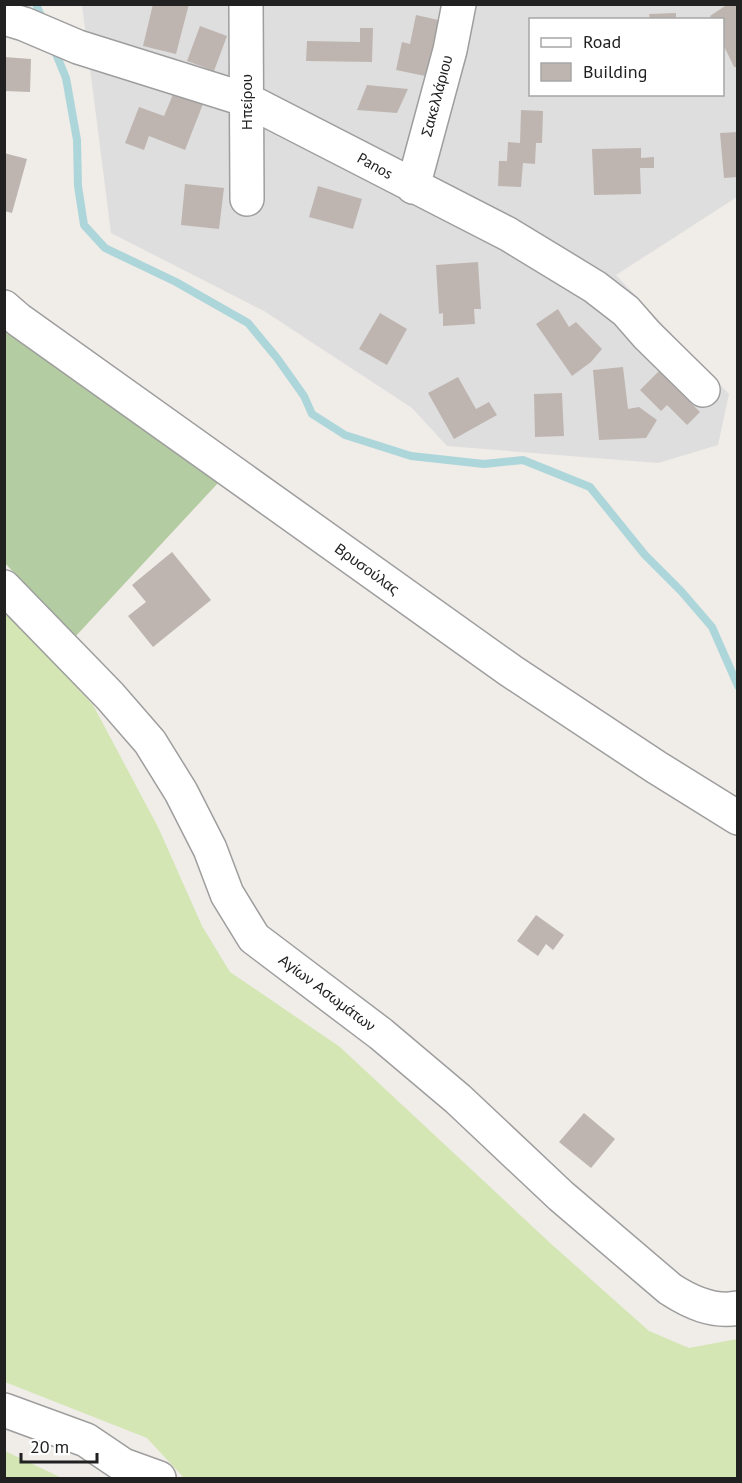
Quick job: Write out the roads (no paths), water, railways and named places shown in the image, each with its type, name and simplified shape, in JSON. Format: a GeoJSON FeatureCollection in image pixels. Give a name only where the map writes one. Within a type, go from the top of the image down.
{"type":"FeatureCollection","features":[{"type":"Feature","properties":{"kind":"street","name":"Ηπείρου"},"geometry":{"type":"LineString","coordinates":[[246,4],[248,199]]}},
{"type":"Feature","properties":{"kind":"street","name":"Σακελλάριου"},"geometry":{"type":"LineString","coordinates":[[413,187],[450,50],[459,4]]}},
{"type":"Feature","properties":{"kind":"street","name":"Panos"},"geometry":{"type":"LineString","coordinates":[[14,21],[78,47],[247,100],[508,234],[595,287],[627,311],[647,335],[703,390]]}},
{"type":"Feature","properties":{"kind":"street","name":"Βρυσούλας"},"geometry":{"type":"LineString","coordinates":[[4,307],[19,320],[511,671],[738,818]]}},
{"type":"Feature","properties":{"kind":"street","name":"Αγίων Ασωμάτων"},"geometry":{"type":"LineString","coordinates":[[4,587],[110,696],[150,742],[181,792],[210,849],[227,894],[254,938],[292,965],[458,1099],[561,1196],[670,1289],[687,1300],[701,1305],[720,1309],[738,1308]]}},
{"type":"Feature","properties":{"kind":"street"},"geometry":{"type":"LineString","coordinates":[[4,1410],[86,1440],[123,1465],[159,1479]]}},
{"type":"Feature","properties":{"kind":"waterway"},"geometry":{"type":"LineString","coordinates":[[36,4],[43,21]]}},
{"type":"Feature","properties":{"kind":"waterway"},"geometry":{"type":"LineString","coordinates":[[54,49],[66,78],[77,140],[78,186],[84,225],[105,248],[176,282],[248,323],[304,396],[312,414],[345,435],[411,456],[484,464],[523,460],[590,487],[645,555],[681,591],[712,627],[738,686]]}}]}
